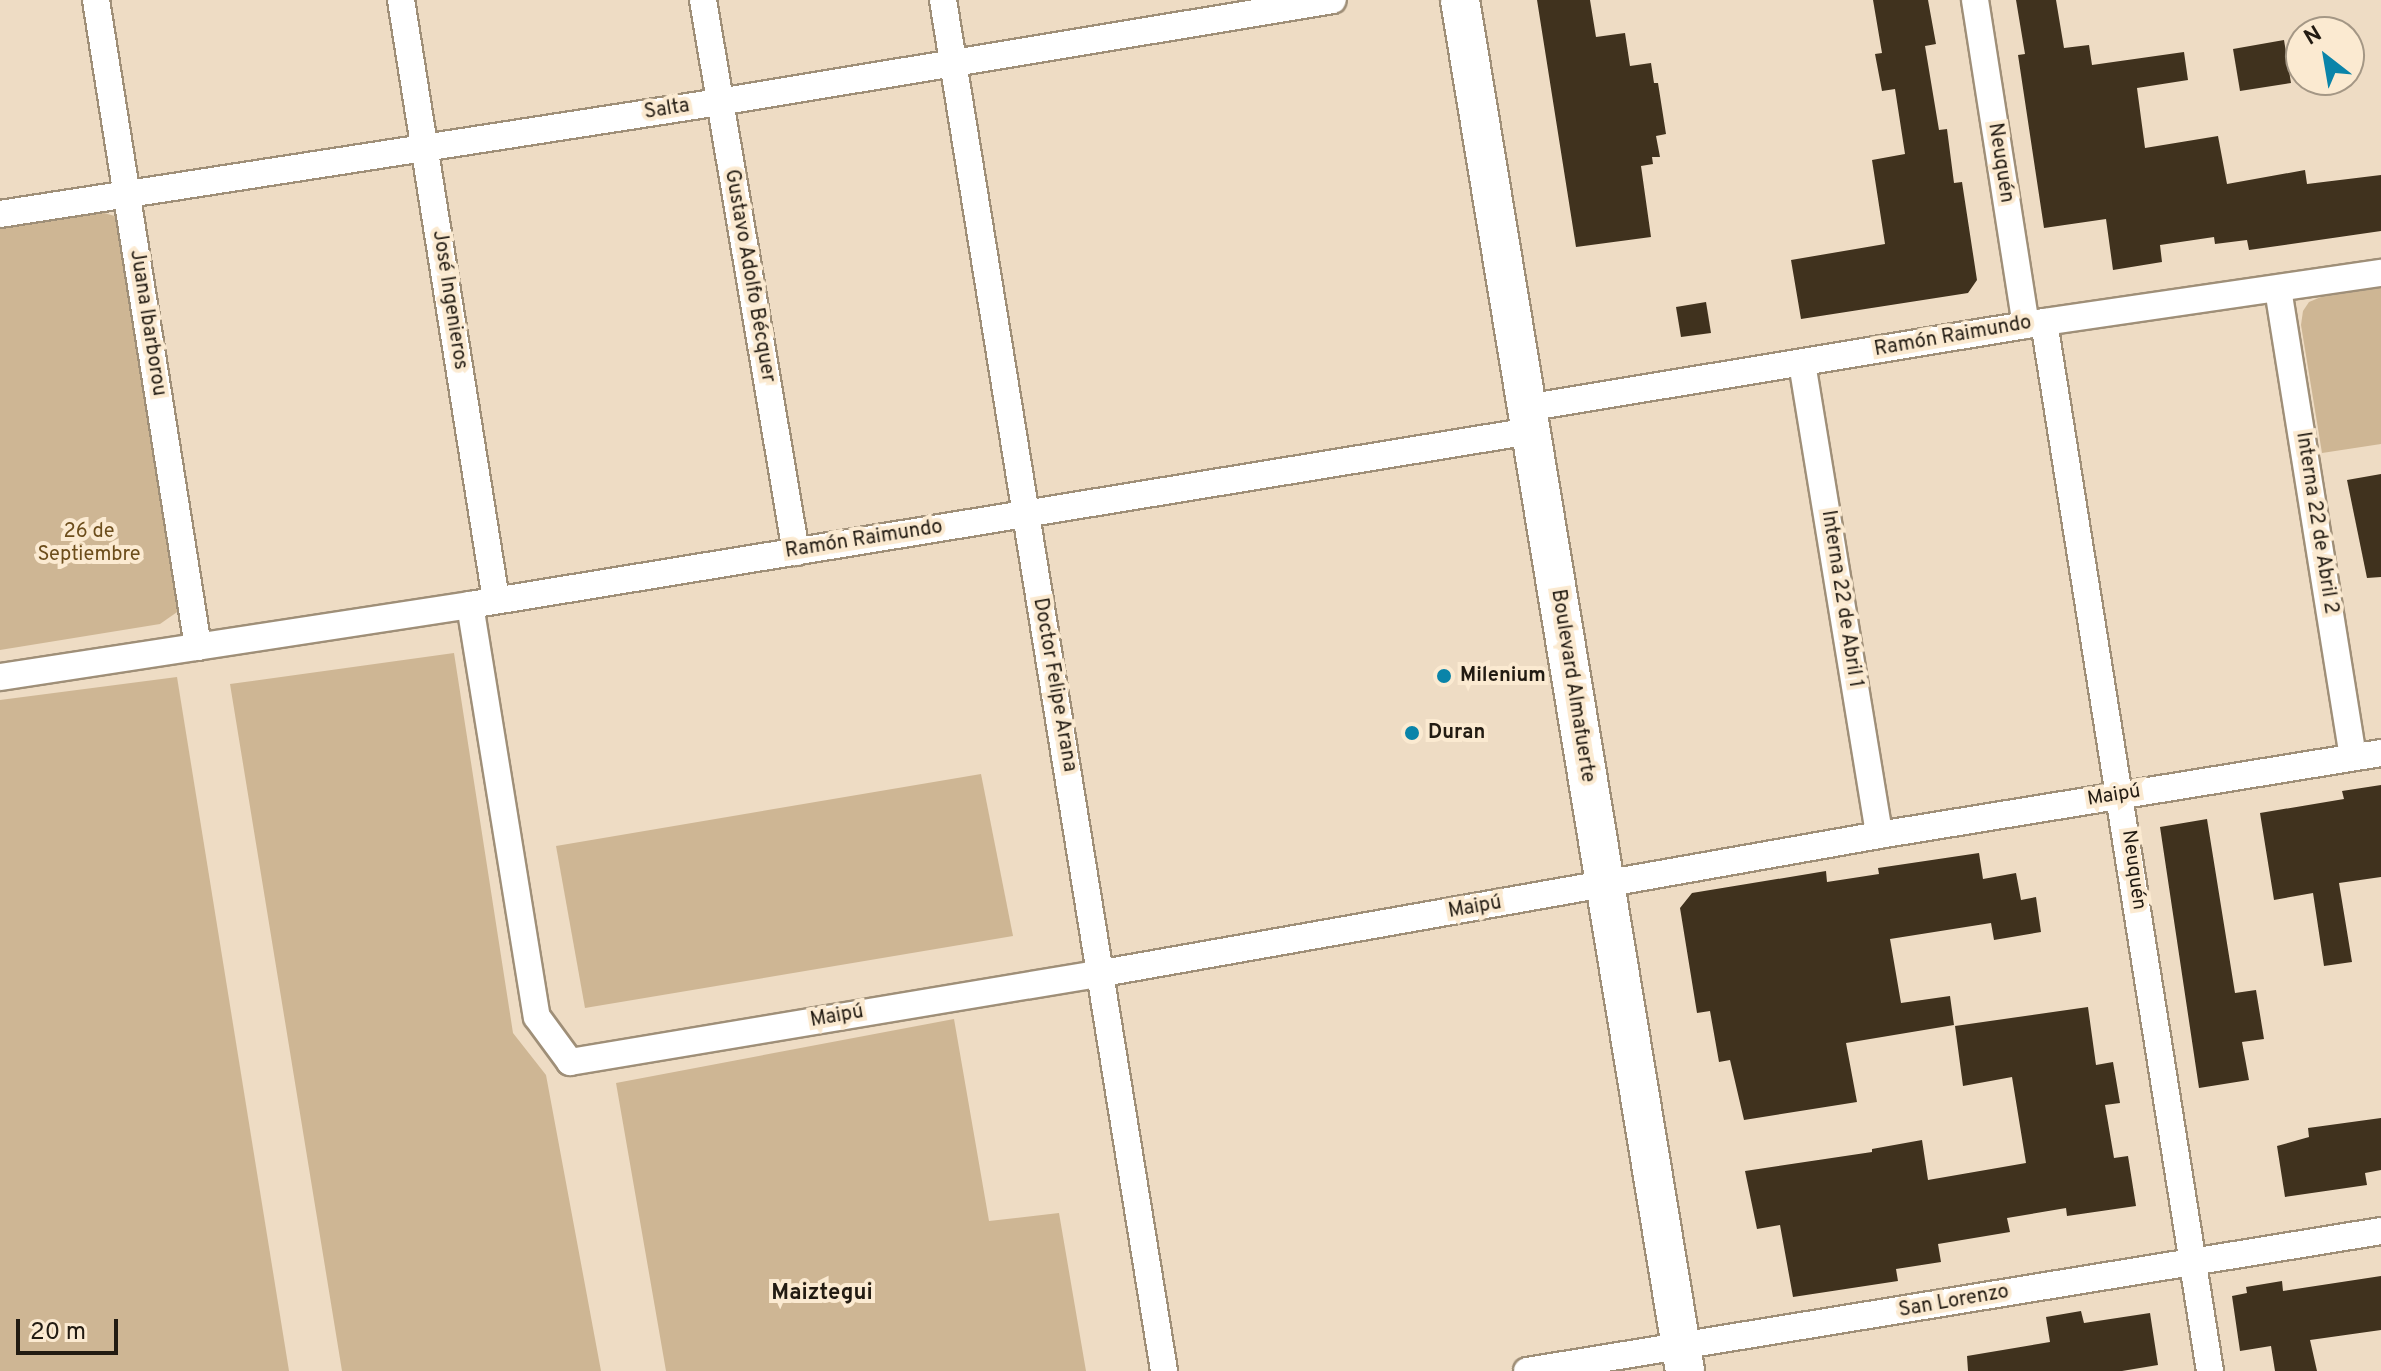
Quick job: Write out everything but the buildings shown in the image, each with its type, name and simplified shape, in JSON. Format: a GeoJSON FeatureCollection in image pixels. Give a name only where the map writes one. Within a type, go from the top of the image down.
{"type":"FeatureCollection","features":[{"type":"Feature","properties":{"kind":"main road","name":"Boulevard Almafuerte"},"geometry":{"type":"LineString","coordinates":[[1460,0],[1683,1360]]}},
{"type":"Feature","properties":{"kind":"street","name":"Juana Ibarborou"},"geometry":{"type":"LineString","coordinates":[[96,0],[198,647]]}},
{"type":"Feature","properties":{"kind":"street","name":"José Ingenieros"},"geometry":{"type":"LineString","coordinates":[[401,0],[496,600]]}},
{"type":"Feature","properties":{"kind":"street","name":"Gustavo Adolfo Bécquer"},"geometry":{"type":"LineString","coordinates":[[703,0],[796,552]]}},
{"type":"Feature","properties":{"kind":"street","name":"Doctor Felipe Arana"},"geometry":{"type":"LineString","coordinates":[[943,0],[1103,973],[1164,1371]]}},
{"type":"Feature","properties":{"kind":"street","name":"Salta"},"geometry":{"type":"LineString","coordinates":[[0,214],[719,102],[1333,0]]}},
{"type":"Feature","properties":{"kind":"street","name":"Neuquén"},"geometry":{"type":"LineString","coordinates":[[1975,0],[2121,795],[2210,1371]]}},
{"type":"Feature","properties":{"kind":"street","name":"Ramón Raimundo"},"geometry":{"type":"LineString","coordinates":[[0,677],[470,605],[1026,514],[1528,419],[1802,363],[2035,324],[2381,273]]}},
{"type":"Feature","properties":{"kind":"street","name":"Interna 22 de Abril 2"},"geometry":{"type":"LineString","coordinates":[[2278,289],[2353,757]]}},
{"type":"Feature","properties":{"kind":"street","name":"Interna 22 de Abril 1"},"geometry":{"type":"LineString","coordinates":[[1802,363],[1879,835]]}},
{"type":"Feature","properties":{"kind":"street","name":"Maipú"},"geometry":{"type":"LineString","coordinates":[[470,605],[537,1017],[570,1062],[1103,973],[1879,835],[2381,753]]}},
{"type":"Feature","properties":{"kind":"street","name":"San Lorenzo"},"geometry":{"type":"LineString","coordinates":[[1527,1371],[1683,1360],[2191,1262],[2381,1231]]}},
{"type":"Feature","properties":{"kind":"green space","name":"26 de Septiembre"},"geometry":{"type":"Polygon","coordinates":[[[94,210],[118,217],[180,610],[160,624],[0,650],[0,226],[94,210]]]}},
{"type":"Feature","properties":{"kind":"green space"},"geometry":{"type":"Polygon","coordinates":[[[2381,288],[2381,444],[2322,453],[2301,325],[2303,311],[2309,302],[2321,297],[2381,288]]]}},
{"type":"Feature","properties":{"kind":"green space"},"geometry":{"type":"Polygon","coordinates":[[[454,653],[513,1033],[546,1075],[601,1371],[342,1371],[230,684],[454,653]]]}},
{"type":"Feature","properties":{"kind":"green space"},"geometry":{"type":"Polygon","coordinates":[[[177,677],[289,1371],[0,1371],[0,700],[177,677]]]}},
{"type":"Feature","properties":{"kind":"green space"},"geometry":{"type":"Polygon","coordinates":[[[981,774],[1013,936],[585,1008],[556,846],[981,774]]]}},
{"type":"Feature","properties":{"kind":"green space"},"geometry":{"type":"Polygon","coordinates":[[[954,1019],[989,1221],[1059,1213],[1086,1371],[666,1371],[616,1083],[954,1019]]]}},
{"type":"Feature","properties":{"kind":"place","name":"Milenium"},"geometry":{"type":"Point","coordinates":[1444,676]}},
{"type":"Feature","properties":{"kind":"place","name":"Duran"},"geometry":{"type":"Point","coordinates":[1412,733]}},
{"type":"Feature","properties":{"kind":"district","name":"Maiztegui"},"geometry":{"type":"Point","coordinates":[822,1294]}}]}
